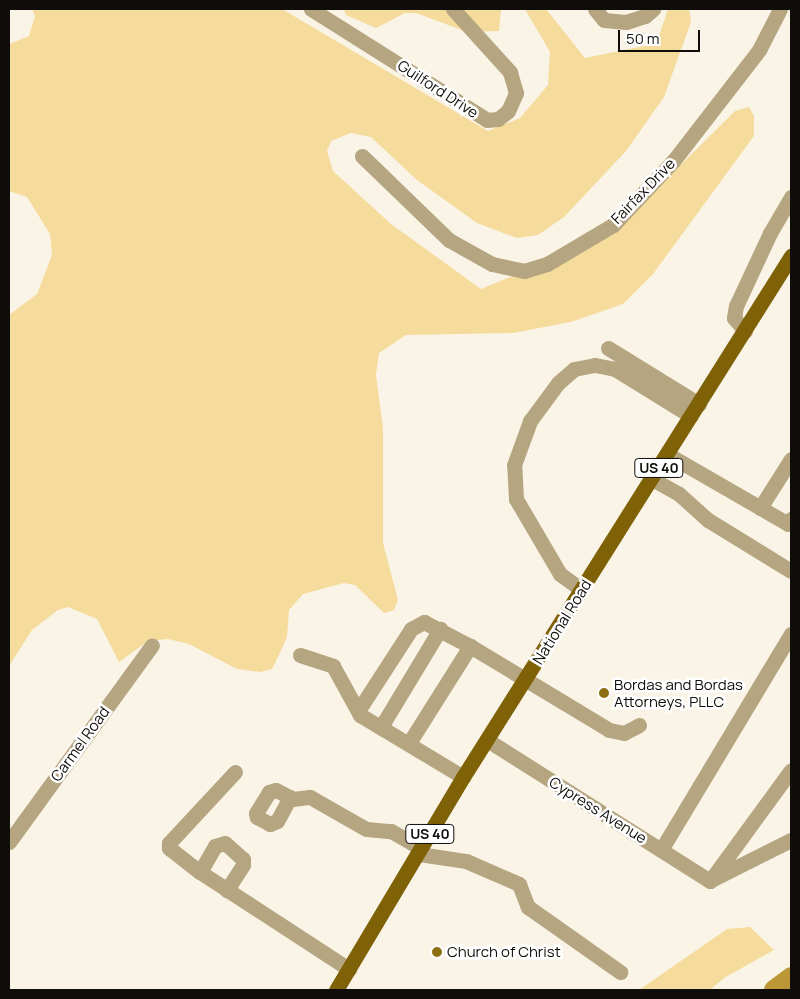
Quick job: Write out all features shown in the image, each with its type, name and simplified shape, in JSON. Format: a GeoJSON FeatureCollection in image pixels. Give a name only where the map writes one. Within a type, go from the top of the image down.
{"type":"FeatureCollection","features":[{"type":"Feature","properties":{"kind":"main road","name":"National Road"},"geometry":{"type":"LineString","coordinates":[[336,990],[463,777],[791,256]]}},
{"type":"Feature","properties":{"kind":"street","name":"Guilford Drive"},"geometry":{"type":"LineString","coordinates":[[311,9],[487,120],[498,119],[508,111],[516,93],[510,72],[453,9]]}},
{"type":"Feature","properties":{"kind":"street"},"geometry":{"type":"LineString","coordinates":[[595,9],[604,20],[626,22],[645,16],[652,9]]}},
{"type":"Feature","properties":{"kind":"street","name":"Fairfax Drive"},"geometry":{"type":"LineString","coordinates":[[362,156],[449,240],[492,264],[524,271],[547,264],[613,224],[674,160],[759,50],[780,9]]}},
{"type":"Feature","properties":{"kind":"street"},"geometry":{"type":"LineString","coordinates":[[744,331],[734,318],[736,306],[770,233],[791,197]]}},
{"type":"Feature","properties":{"kind":"street"},"geometry":{"type":"LineString","coordinates":[[608,348],[695,410]]}},
{"type":"Feature","properties":{"kind":"street"},"geometry":{"type":"LineString","coordinates":[[582,590],[560,574],[516,498],[514,465],[530,421],[558,382],[574,369],[595,365],[615,369],[695,410]]}},
{"type":"Feature","properties":{"kind":"street"},"geometry":{"type":"LineString","coordinates":[[668,454],[788,524],[791,519]]}},
{"type":"Feature","properties":{"kind":"street"},"geometry":{"type":"LineString","coordinates":[[760,508],[791,459]]}},
{"type":"Feature","properties":{"kind":"street"},"geometry":{"type":"LineString","coordinates":[[652,479],[679,494],[708,520],[791,571]]}},
{"type":"Feature","properties":{"kind":"street"},"geometry":{"type":"LineString","coordinates":[[358,711],[415,624],[424,622],[470,646],[609,730],[624,733],[639,725]]}},
{"type":"Feature","properties":{"kind":"street"},"geometry":{"type":"LineString","coordinates":[[383,729],[384,722],[440,629]]}},
{"type":"Feature","properties":{"kind":"street"},"geometry":{"type":"LineString","coordinates":[[661,850],[791,634]]}},
{"type":"Feature","properties":{"kind":"street","name":"Carmel Road"},"geometry":{"type":"LineString","coordinates":[[9,842],[152,645]]}},
{"type":"Feature","properties":{"kind":"street"},"geometry":{"type":"LineString","coordinates":[[409,743],[470,646]]}},
{"type":"Feature","properties":{"kind":"street"},"geometry":{"type":"LineString","coordinates":[[300,655],[333,666],[358,711],[383,729],[463,777]]}},
{"type":"Feature","properties":{"kind":"street","name":"Cypress Avenue"},"geometry":{"type":"LineString","coordinates":[[487,740],[710,880]]}},
{"type":"Feature","properties":{"kind":"street"},"geometry":{"type":"LineString","coordinates":[[710,880],[791,770]]}},
{"type":"Feature","properties":{"kind":"street"},"geometry":{"type":"LineString","coordinates":[[235,772],[169,844],[169,848],[227,890],[350,968]]}},
{"type":"Feature","properties":{"kind":"street"},"geometry":{"type":"LineString","coordinates":[[290,797],[310,797],[366,829],[391,831],[420,852],[466,861],[519,884],[528,907],[620,972]]}},
{"type":"Feature","properties":{"kind":"street"},"geometry":{"type":"LineString","coordinates":[[710,880],[791,840]]}},
{"type":"Feature","properties":{"kind":"street"},"geometry":{"type":"LineString","coordinates":[[200,872],[215,846],[225,843],[243,859],[243,865],[227,890]]}},
{"type":"Feature","properties":{"kind":"shaded area"},"geometry":{"type":"Polygon","coordinates":[[[32,9],[282,9],[488,131],[520,118],[548,85],[550,52],[525,9],[546,9],[585,58],[649,45],[658,39],[668,9],[689,9],[691,22],[664,97],[626,151],[564,217],[538,235],[517,238],[477,223],[417,180],[371,137],[351,133],[331,141],[327,151],[333,171],[391,224],[481,289],[576,250],[617,228],[735,111],[749,107],[754,116],[754,136],[653,274],[623,304],[571,322],[513,333],[406,335],[379,353],[376,375],[383,428],[383,543],[398,600],[394,610],[384,613],[355,585],[344,583],[303,594],[289,610],[287,637],[272,669],[260,672],[237,669],[189,644],[168,639],[148,641],[119,662],[97,619],[68,607],[58,610],[32,630],[9,666],[9,315],[37,294],[52,255],[50,234],[27,197],[9,191],[9,44],[29,36],[35,16],[32,9]]]}},
{"type":"Feature","properties":{"kind":"shaded area"},"geometry":{"type":"Polygon","coordinates":[[[344,9],[501,9],[499,31],[467,32],[416,13],[405,13],[376,28],[346,15],[344,9]]]}},
{"type":"Feature","properties":{"kind":"shaded area"},"geometry":{"type":"Polygon","coordinates":[[[750,927],[774,950],[724,978],[710,990],[639,990],[727,929],[750,927]]]}},
{"type":"Feature","properties":{"kind":"waterway"},"geometry":{"type":"LineString","coordinates":[[774,990],[791,977]]}},
{"type":"Feature","properties":{"kind":"place","name":"Bordas and Bordas Attorneys, PLLC"},"geometry":{"type":"Point","coordinates":[604,693]}},
{"type":"Feature","properties":{"kind":"place","name":"Church of Christ"},"geometry":{"type":"Point","coordinates":[437,952]}}]}
